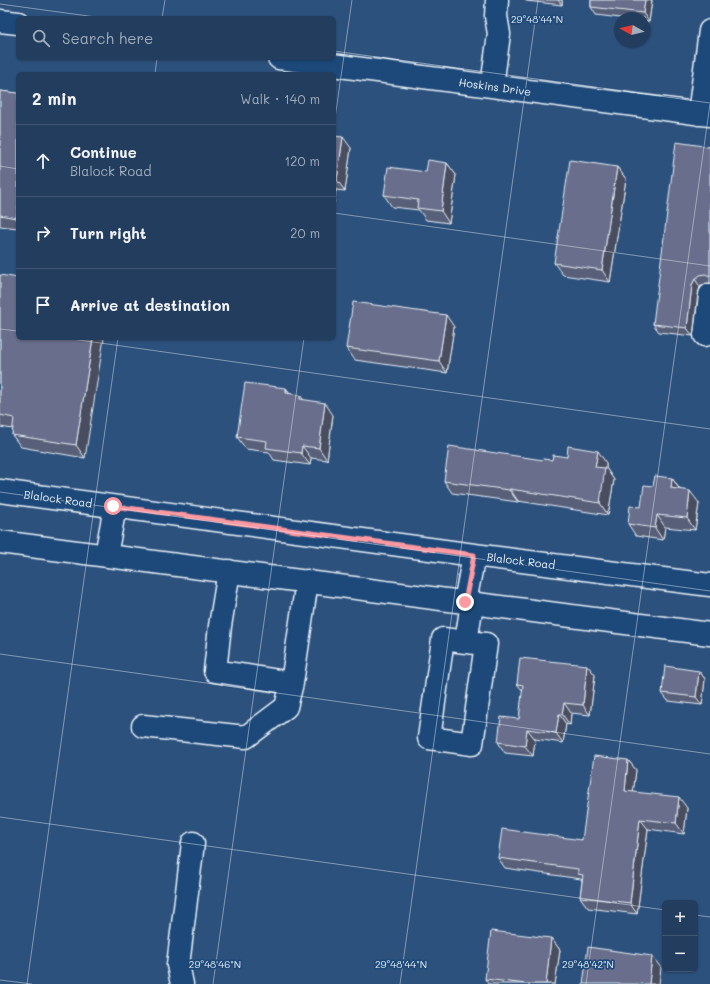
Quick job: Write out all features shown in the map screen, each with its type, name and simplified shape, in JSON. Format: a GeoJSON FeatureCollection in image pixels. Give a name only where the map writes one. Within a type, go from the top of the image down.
{"type":"FeatureCollection","features":[{"type":"Feature","properties":{"kind":"main road"},"geometry":{"type":"LineString","coordinates":[[492,86],[500,34],[496,16],[497,0]]}},
{"type":"Feature","properties":{"kind":"main road"},"geometry":{"type":"LineString","coordinates":[[0,21],[16,23]]}},
{"type":"Feature","properties":{"kind":"main road"},"geometry":{"type":"LineString","coordinates":[[704,115],[710,31]]}},
{"type":"Feature","properties":{"kind":"main road","name":"Hoskins Drive"},"geometry":{"type":"LineString","coordinates":[[294,60],[704,115]]}},
{"type":"Feature","properties":{"kind":"main road"},"geometry":{"type":"LineString","coordinates":[[704,335],[710,295]]}},
{"type":"Feature","properties":{"kind":"main road","name":"Blalock Road"},"geometry":{"type":"LineString","coordinates":[[0,491],[474,555],[710,585]]}},
{"type":"Feature","properties":{"kind":"main road"},"geometry":{"type":"LineString","coordinates":[[106,555],[115,507]]}},
{"type":"Feature","properties":{"kind":"main road"},"geometry":{"type":"LineString","coordinates":[[0,542],[710,634]]}},
{"type":"Feature","properties":{"kind":"main road"},"geometry":{"type":"LineString","coordinates":[[466,642],[474,555]]}},
{"type":"Feature","properties":{"kind":"main road"},"geometry":{"type":"LineString","coordinates":[[228,571],[215,671],[292,684]]}},
{"type":"Feature","properties":{"kind":"main road"},"geometry":{"type":"LineString","coordinates":[[143,726],[246,737],[286,707],[292,684],[307,581]]}},
{"type":"Feature","properties":{"kind":"main road"},"geometry":{"type":"LineString","coordinates":[[443,638],[466,642],[486,644],[472,744],[429,738],[443,638]]}},
{"type":"Feature","properties":{"kind":"main road"},"geometry":{"type":"LineString","coordinates":[[182,984],[178,965],[193,843]]}},
{"type":"Feature","properties":{"kind":"building"},"geometry":{"type":"Polygon","coordinates":[[[591,0],[645,0],[643,12],[591,7],[591,0]]]}},
{"type":"Feature","properties":{"kind":"building"},"geometry":{"type":"Polygon","coordinates":[[[0,91],[16,93],[16,218],[0,215],[0,91]]]}},
{"type":"Feature","properties":{"kind":"building"},"geometry":{"type":"Polygon","coordinates":[[[336,136],[343,137],[336,180],[336,136]]]}},
{"type":"Feature","properties":{"kind":"building"},"geometry":{"type":"Polygon","coordinates":[[[676,142],[710,147],[710,276],[705,274],[700,275],[695,279],[692,285],[687,328],[653,324],[676,142]]]}},
{"type":"Feature","properties":{"kind":"building"},"geometry":{"type":"Polygon","coordinates":[[[428,160],[447,163],[441,211],[417,208],[418,200],[384,195],[388,167],[426,172],[428,160]]]}},
{"type":"Feature","properties":{"kind":"building"},"geometry":{"type":"Polygon","coordinates":[[[570,160],[617,167],[602,270],[554,263],[570,160]]]}},
{"type":"Feature","properties":{"kind":"building"},"geometry":{"type":"Polygon","coordinates":[[[0,275],[16,278],[16,340],[93,340],[76,445],[12,435],[14,418],[0,415],[0,275]]]}},
{"type":"Feature","properties":{"kind":"building"},"geometry":{"type":"Polygon","coordinates":[[[353,302],[446,315],[439,361],[346,348],[353,302]]]}},
{"type":"Feature","properties":{"kind":"building"},"geometry":{"type":"Polygon","coordinates":[[[245,383],[286,388],[286,393],[300,395],[300,399],[325,403],[319,448],[302,446],[301,453],[266,448],[267,441],[237,437],[245,383]]]}},
{"type":"Feature","properties":{"kind":"building"},"geometry":{"type":"Polygon","coordinates":[[[449,446],[543,460],[552,460],[553,455],[567,457],[568,446],[598,451],[595,467],[605,468],[600,503],[510,489],[444,481],[449,446]]]}},
{"type":"Feature","properties":{"kind":"building"},"geometry":{"type":"Polygon","coordinates":[[[655,476],[672,478],[671,488],[690,491],[687,518],[657,515],[655,528],[628,524],[630,506],[641,507],[644,485],[653,486],[655,476]]]}},
{"type":"Feature","properties":{"kind":"building"},"geometry":{"type":"Polygon","coordinates":[[[520,658],[587,665],[583,705],[564,703],[562,714],[559,714],[556,733],[527,729],[525,746],[498,742],[501,717],[519,719],[523,685],[517,684],[520,658]]]}},
{"type":"Feature","properties":{"kind":"building"},"geometry":{"type":"Polygon","coordinates":[[[665,666],[699,671],[696,697],[662,693],[665,666]]]}},
{"type":"Feature","properties":{"kind":"building"},"geometry":{"type":"Polygon","coordinates":[[[594,756],[628,760],[625,791],[679,797],[676,823],[640,819],[630,903],[580,897],[583,875],[578,874],[578,869],[498,858],[502,829],[582,840],[594,756]]]}},
{"type":"Feature","properties":{"kind":"building"},"geometry":{"type":"Polygon","coordinates":[[[491,931],[551,938],[546,984],[526,984],[485,979],[491,931]]]}},
{"type":"Feature","properties":{"kind":"building"},"geometry":{"type":"Polygon","coordinates":[[[588,947],[652,956],[649,984],[583,984],[588,947]]]}},
{"type":"Feature","properties":{"kind":"route"},"geometry":{"type":"LineString","coordinates":[[113,506],[474,555],[465,602]]}}]}
